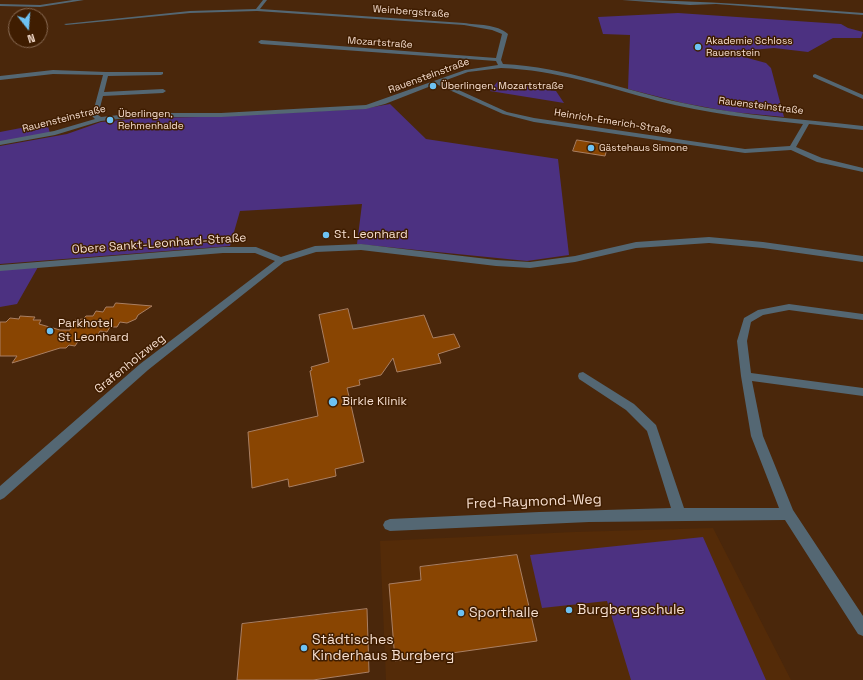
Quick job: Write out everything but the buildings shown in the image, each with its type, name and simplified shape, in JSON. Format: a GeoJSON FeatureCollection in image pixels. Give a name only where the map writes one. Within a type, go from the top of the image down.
{"type":"FeatureCollection","features":[{"type":"Feature","properties":{"kind":"street"},"geometry":{"type":"LineString","coordinates":[[0,5],[40,6],[82,0]]}},
{"type":"Feature","properties":{"kind":"street"},"geometry":{"type":"LineString","coordinates":[[257,10],[265,0]]}},
{"type":"Feature","properties":{"kind":"street"},"geometry":{"type":"LineString","coordinates":[[624,0],[676,4],[732,4],[863,14]]}},
{"type":"Feature","properties":{"kind":"street","name":"Weinbergstraße"},"geometry":{"type":"LineString","coordinates":[[66,24],[190,12],[257,10],[464,24],[496,29],[504,32],[505,34],[499,63]]}},
{"type":"Feature","properties":{"kind":"street","name":"Mozartstraße"},"geometry":{"type":"LineString","coordinates":[[261,42],[499,63]]}},
{"type":"Feature","properties":{"kind":"street","name":"Rauensteinstraße"},"geometry":{"type":"LineString","coordinates":[[0,143],[55,133],[100,119],[137,115],[221,115],[366,107],[386,102],[473,69],[499,63],[568,74],[633,93],[683,105],[732,114],[863,128]]}},
{"type":"Feature","properties":{"kind":"street"},"geometry":{"type":"LineString","coordinates":[[0,78],[47,72],[73,71],[106,74],[161,73]]}},
{"type":"Feature","properties":{"kind":"street"},"geometry":{"type":"LineString","coordinates":[[100,119],[95,116],[106,74]]}},
{"type":"Feature","properties":{"kind":"street"},"geometry":{"type":"LineString","coordinates":[[815,76],[863,97]]}},
{"type":"Feature","properties":{"kind":"street","name":"Heinrich-Emerich-Straße"},"geometry":{"type":"LineString","coordinates":[[437,82],[506,113],[534,120],[745,151],[792,148],[820,160],[863,170]]}},
{"type":"Feature","properties":{"kind":"street"},"geometry":{"type":"LineString","coordinates":[[101,94],[163,91]]}},
{"type":"Feature","properties":{"kind":"street"},"geometry":{"type":"LineString","coordinates":[[792,148],[807,122]]}},
{"type":"Feature","properties":{"kind":"street"},"geometry":{"type":"LineString","coordinates":[[281,260],[315,249],[361,247],[530,265],[575,259],[636,244],[709,240],[764,245],[863,259]]}},
{"type":"Feature","properties":{"kind":"street","name":"Obere Sankt-Leonhard-Straße"},"geometry":{"type":"LineString","coordinates":[[0,268],[223,250],[256,250],[281,260]]}},
{"type":"Feature","properties":{"kind":"street","name":"Grafenholzweg"},"geometry":{"type":"LineString","coordinates":[[0,494],[144,367],[281,260]]}},
{"type":"Feature","properties":{"kind":"street"},"geometry":{"type":"LineString","coordinates":[[863,317],[789,307],[761,312],[747,320],[742,340],[746,376],[757,436],[788,514],[863,629]]}},
{"type":"Feature","properties":{"kind":"street"},"geometry":{"type":"LineString","coordinates":[[583,376],[630,407],[652,428],[679,513]]}},
{"type":"Feature","properties":{"kind":"street"},"geometry":{"type":"LineString","coordinates":[[746,376],[863,392]]}},
{"type":"Feature","properties":{"kind":"street","name":"Fred-Raymond-Weg"},"geometry":{"type":"LineString","coordinates":[[390,525],[507,518],[679,513],[788,514]]}},
{"type":"Feature","properties":{"kind":"shaded area"},"geometry":{"type":"Polygon","coordinates":[[[678,13],[841,24],[848,28],[863,32],[861,38],[833,38],[808,52],[774,48],[741,51],[744,57],[766,63],[771,68],[784,117],[732,112],[683,103],[628,89],[630,35],[603,34],[598,17],[678,13]]]}},
{"type":"Feature","properties":{"kind":"shaded area"},"geometry":{"type":"Polygon","coordinates":[[[498,81],[556,91],[564,103],[490,91],[498,81]]]}},
{"type":"Feature","properties":{"kind":"shaded area"},"geometry":{"type":"Polygon","coordinates":[[[390,104],[426,139],[558,159],[569,255],[527,261],[357,244],[362,204],[240,211],[230,246],[0,264],[0,146],[67,134],[101,122],[141,118],[200,117],[362,109],[390,104]]]}},
{"type":"Feature","properties":{"kind":"shaded area"},"geometry":{"type":"Polygon","coordinates":[[[47,123],[50,133],[0,142],[0,132],[47,123]]]}},
{"type":"Feature","properties":{"kind":"shaded area"},"geometry":{"type":"Polygon","coordinates":[[[38,267],[17,304],[0,307],[0,270],[38,267]]]}},
{"type":"Feature","properties":{"kind":"shaded area","name":"Burgbergschule"},"geometry":{"type":"Polygon","coordinates":[[[713,528],[791,680],[386,680],[380,541],[575,532],[713,528]]]}},
{"type":"Feature","properties":{"kind":"shaded area"},"geometry":{"type":"Polygon","coordinates":[[[703,537],[766,680],[631,680],[607,601],[542,608],[530,555],[703,537]]]}},
{"type":"Feature","properties":{"kind":"place","name":"Akademie Schloss Rauenstein"},"geometry":{"type":"Point","coordinates":[698,47]}},
{"type":"Feature","properties":{"kind":"place","name":"Überlingen, Mozartstraße"},"geometry":{"type":"Point","coordinates":[433,86]}},
{"type":"Feature","properties":{"kind":"place","name":"Überlingen, Rehmenhalde"},"geometry":{"type":"Point","coordinates":[110,120]}},
{"type":"Feature","properties":{"kind":"place","name":"Gästehaus Simone"},"geometry":{"type":"Point","coordinates":[591,148]}},
{"type":"Feature","properties":{"kind":"place","name":"St. Leonhard"},"geometry":{"type":"Point","coordinates":[326,235]}},
{"type":"Feature","properties":{"kind":"place","name":"Parkhotel St Leonhard"},"geometry":{"type":"Point","coordinates":[50,331]}},
{"type":"Feature","properties":{"kind":"place","name":"Birkle Klinik"},"geometry":{"type":"Point","coordinates":[333,402]}},
{"type":"Feature","properties":{"kind":"place","name":"Burgbergschule"},"geometry":{"type":"Point","coordinates":[569,610]}},
{"type":"Feature","properties":{"kind":"place","name":"Sporthalle"},"geometry":{"type":"Point","coordinates":[461,613]}},
{"type":"Feature","properties":{"kind":"place","name":"Städtisches Kinderhaus Burgberg"},"geometry":{"type":"Point","coordinates":[304,648]}}]}
